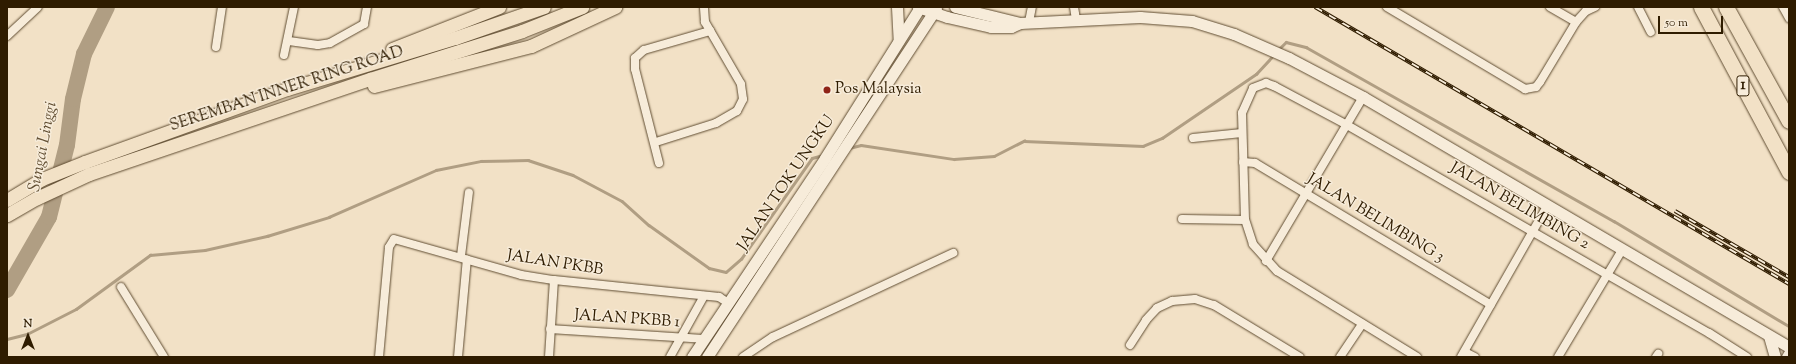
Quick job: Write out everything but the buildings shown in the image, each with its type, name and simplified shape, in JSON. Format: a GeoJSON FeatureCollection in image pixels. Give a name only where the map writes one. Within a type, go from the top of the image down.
{"type":"FeatureCollection","features":[{"type":"Feature","properties":{"kind":"highway","name":"1"},"geometry":{"type":"LineString","coordinates":[[1701,7],[1787,169]]}},
{"type":"Feature","properties":{"kind":"highway","name":"1"},"geometry":{"type":"LineString","coordinates":[[1726,7],[1789,121]]}},
{"type":"Feature","properties":{"kind":"main road"},"geometry":{"type":"LineString","coordinates":[[288,89],[499,7]]}},
{"type":"Feature","properties":{"kind":"main road","name":"SEREMBAN INNER RING ROAD"},"geometry":{"type":"LineString","coordinates":[[7,215],[87,168],[288,89],[456,38],[544,7]]}},
{"type":"Feature","properties":{"kind":"main road","name":"SEREMBAN INNER RING ROAD"},"geometry":{"type":"LineString","coordinates":[[7,200],[42,179],[87,168],[285,108],[522,31],[582,7]]}},
{"type":"Feature","properties":{"kind":"main road"},"geometry":{"type":"LineString","coordinates":[[285,108],[531,46],[615,7]]}},
{"type":"Feature","properties":{"kind":"main road"},"geometry":{"type":"LineString","coordinates":[[897,7],[899,40]]}},
{"type":"Feature","properties":{"kind":"main road"},"geometry":{"type":"LineString","coordinates":[[919,7],[935,10],[991,27],[1010,27],[1025,22]]}},
{"type":"Feature","properties":{"kind":"main road","name":"JALAN TOK UNGKU"},"geometry":{"type":"LineString","coordinates":[[839,146],[919,7]]}},
{"type":"Feature","properties":{"kind":"main road"},"geometry":{"type":"LineString","coordinates":[[955,7],[1025,22],[1140,17],[1192,22],[1234,34],[1264,46],[1362,98],[1789,347]]}},
{"type":"Feature","properties":{"kind":"main road"},"geometry":{"type":"LineString","coordinates":[[830,160],[935,10]]}},
{"type":"Feature","properties":{"kind":"main road","name":"JALAN TOK UNGKU"},"geometry":{"type":"LineString","coordinates":[[692,357],[723,300],[830,160]]}},
{"type":"Feature","properties":{"kind":"main road","name":"JALAN TOK UNGKU"},"geometry":{"type":"LineString","coordinates":[[709,356],[830,160]]}},
{"type":"Feature","properties":{"kind":"main road"},"geometry":{"type":"LineString","coordinates":[[1769,336],[1775,357]]}},
{"type":"Feature","properties":{"kind":"street"},"geometry":{"type":"LineString","coordinates":[[7,36],[38,7]]}},
{"type":"Feature","properties":{"kind":"street"},"geometry":{"type":"LineString","coordinates":[[216,47],[222,7]]}},
{"type":"Feature","properties":{"kind":"street"},"geometry":{"type":"LineString","coordinates":[[284,55],[289,41],[294,7]]}},
{"type":"Feature","properties":{"kind":"street"},"geometry":{"type":"LineString","coordinates":[[289,41],[318,45],[330,43],[364,24],[367,7]]}},
{"type":"Feature","properties":{"kind":"street"},"geometry":{"type":"LineString","coordinates":[[656,142],[716,123],[737,111],[743,99],[741,84],[705,22],[704,7]]}},
{"type":"Feature","properties":{"kind":"street"},"geometry":{"type":"LineString","coordinates":[[1025,22],[1032,7]]}},
{"type":"Feature","properties":{"kind":"street"},"geometry":{"type":"LineString","coordinates":[[1074,7],[1076,20]]}},
{"type":"Feature","properties":{"kind":"street"},"geometry":{"type":"LineString","coordinates":[[1387,7],[1518,87],[1531,89],[1540,82],[1576,22],[1586,11],[1595,7]]}},
{"type":"Feature","properties":{"kind":"street"},"geometry":{"type":"LineString","coordinates":[[1550,7],[1576,22]]}},
{"type":"Feature","properties":{"kind":"street"},"geometry":{"type":"LineString","coordinates":[[1638,7],[1651,32]]}},
{"type":"Feature","properties":{"kind":"street"},"geometry":{"type":"LineString","coordinates":[[1783,7],[1789,17]]}},
{"type":"Feature","properties":{"kind":"street"},"geometry":{"type":"LineString","coordinates":[[659,163],[656,142],[635,69],[635,58],[644,50],[710,31]]}},
{"type":"Feature","properties":{"kind":"street","name":"JALAN BELIMBING 2"},"geometry":{"type":"LineString","coordinates":[[1242,133],[1242,113],[1249,93],[1260,84],[1266,83],[1274,86],[1348,125],[1533,231],[1607,276],[1709,333],[1747,357]]}},
{"type":"Feature","properties":{"kind":"street"},"geometry":{"type":"LineString","coordinates":[[1266,261],[1348,125],[1362,98]]}},
{"type":"Feature","properties":{"kind":"street"},"geometry":{"type":"LineString","coordinates":[[1193,138],[1242,133],[1245,220],[1249,238],[1266,261],[1277,272],[1417,357]]}},
{"type":"Feature","properties":{"kind":"street","name":"JALAN BELIMBING 3"},"geometry":{"type":"LineString","coordinates":[[1243,162],[1255,163],[1491,305]]}},
{"type":"Feature","properties":{"kind":"street"},"geometry":{"type":"LineString","coordinates":[[458,357],[468,192]]}},
{"type":"Feature","properties":{"kind":"street"},"geometry":{"type":"LineString","coordinates":[[1475,357],[1463,354],[1547,206]]}},
{"type":"Feature","properties":{"kind":"street"},"geometry":{"type":"LineString","coordinates":[[1182,219],[1245,220]]}},
{"type":"Feature","properties":{"kind":"street","name":"JALAN PKBB"},"geometry":{"type":"LineString","coordinates":[[379,357],[392,240],[397,239],[464,257],[495,269],[554,280],[704,296],[723,300]]}},
{"type":"Feature","properties":{"kind":"street"},"geometry":{"type":"LineString","coordinates":[[1558,357],[1622,250]]}},
{"type":"Feature","properties":{"kind":"street"},"geometry":{"type":"LineString","coordinates":[[743,357],[773,337],[953,253]]}},
{"type":"Feature","properties":{"kind":"street"},"geometry":{"type":"LineString","coordinates":[[549,357],[554,280]]}},
{"type":"Feature","properties":{"kind":"street"},"geometry":{"type":"LineString","coordinates":[[121,287],[164,357]]}},
{"type":"Feature","properties":{"kind":"street"},"geometry":{"type":"LineString","coordinates":[[670,357],[682,338],[704,296]]}},
{"type":"Feature","properties":{"kind":"street"},"geometry":{"type":"LineString","coordinates":[[1130,345],[1146,320],[1157,308],[1172,301],[1195,299],[1214,305],[1300,357]]}},
{"type":"Feature","properties":{"kind":"street"},"geometry":{"type":"LineString","coordinates":[[1340,357],[1362,324]]}},
{"type":"Feature","properties":{"kind":"street","name":"JALAN PKBB 1"},"geometry":{"type":"LineString","coordinates":[[550,330],[703,339]]}},
{"type":"Feature","properties":{"kind":"street"},"geometry":{"type":"LineString","coordinates":[[1786,357],[1789,352]]}},
{"type":"Feature","properties":{"kind":"waterway","name":"Sungai Linggi"},"geometry":{"type":"LineString","coordinates":[[7,290],[49,217],[67,145],[73,99],[84,54],[107,7]]}},
{"type":"Feature","properties":{"kind":"waterway"},"geometry":{"type":"LineString","coordinates":[[1278,50],[1286,42],[1306,47],[1614,221],[1789,326]]}},
{"type":"Feature","properties":{"kind":"waterway"},"geometry":{"type":"LineString","coordinates":[[849,148],[861,145],[954,159],[994,156],[1024,141],[1143,146],[1162,138],[1256,74],[1274,55]]}},
{"type":"Feature","properties":{"kind":"waterway"},"geometry":{"type":"LineString","coordinates":[[7,339],[27,334],[76,309],[150,255],[205,250],[267,236],[329,217],[436,170],[481,161],[528,160],[573,175],[622,201],[649,225],[709,268],[726,272],[741,259],[812,158],[823,155]]}},
{"type":"Feature","properties":{"kind":"railway"},"geometry":{"type":"LineString","coordinates":[[1315,7],[1789,284]]}},
{"type":"Feature","properties":{"kind":"railway"},"geometry":{"type":"LineString","coordinates":[[1675,211],[1789,277]]}},
{"type":"Feature","properties":{"kind":"place","name":"Pos Malaysia"},"geometry":{"type":"Point","coordinates":[827,90]}}]}
